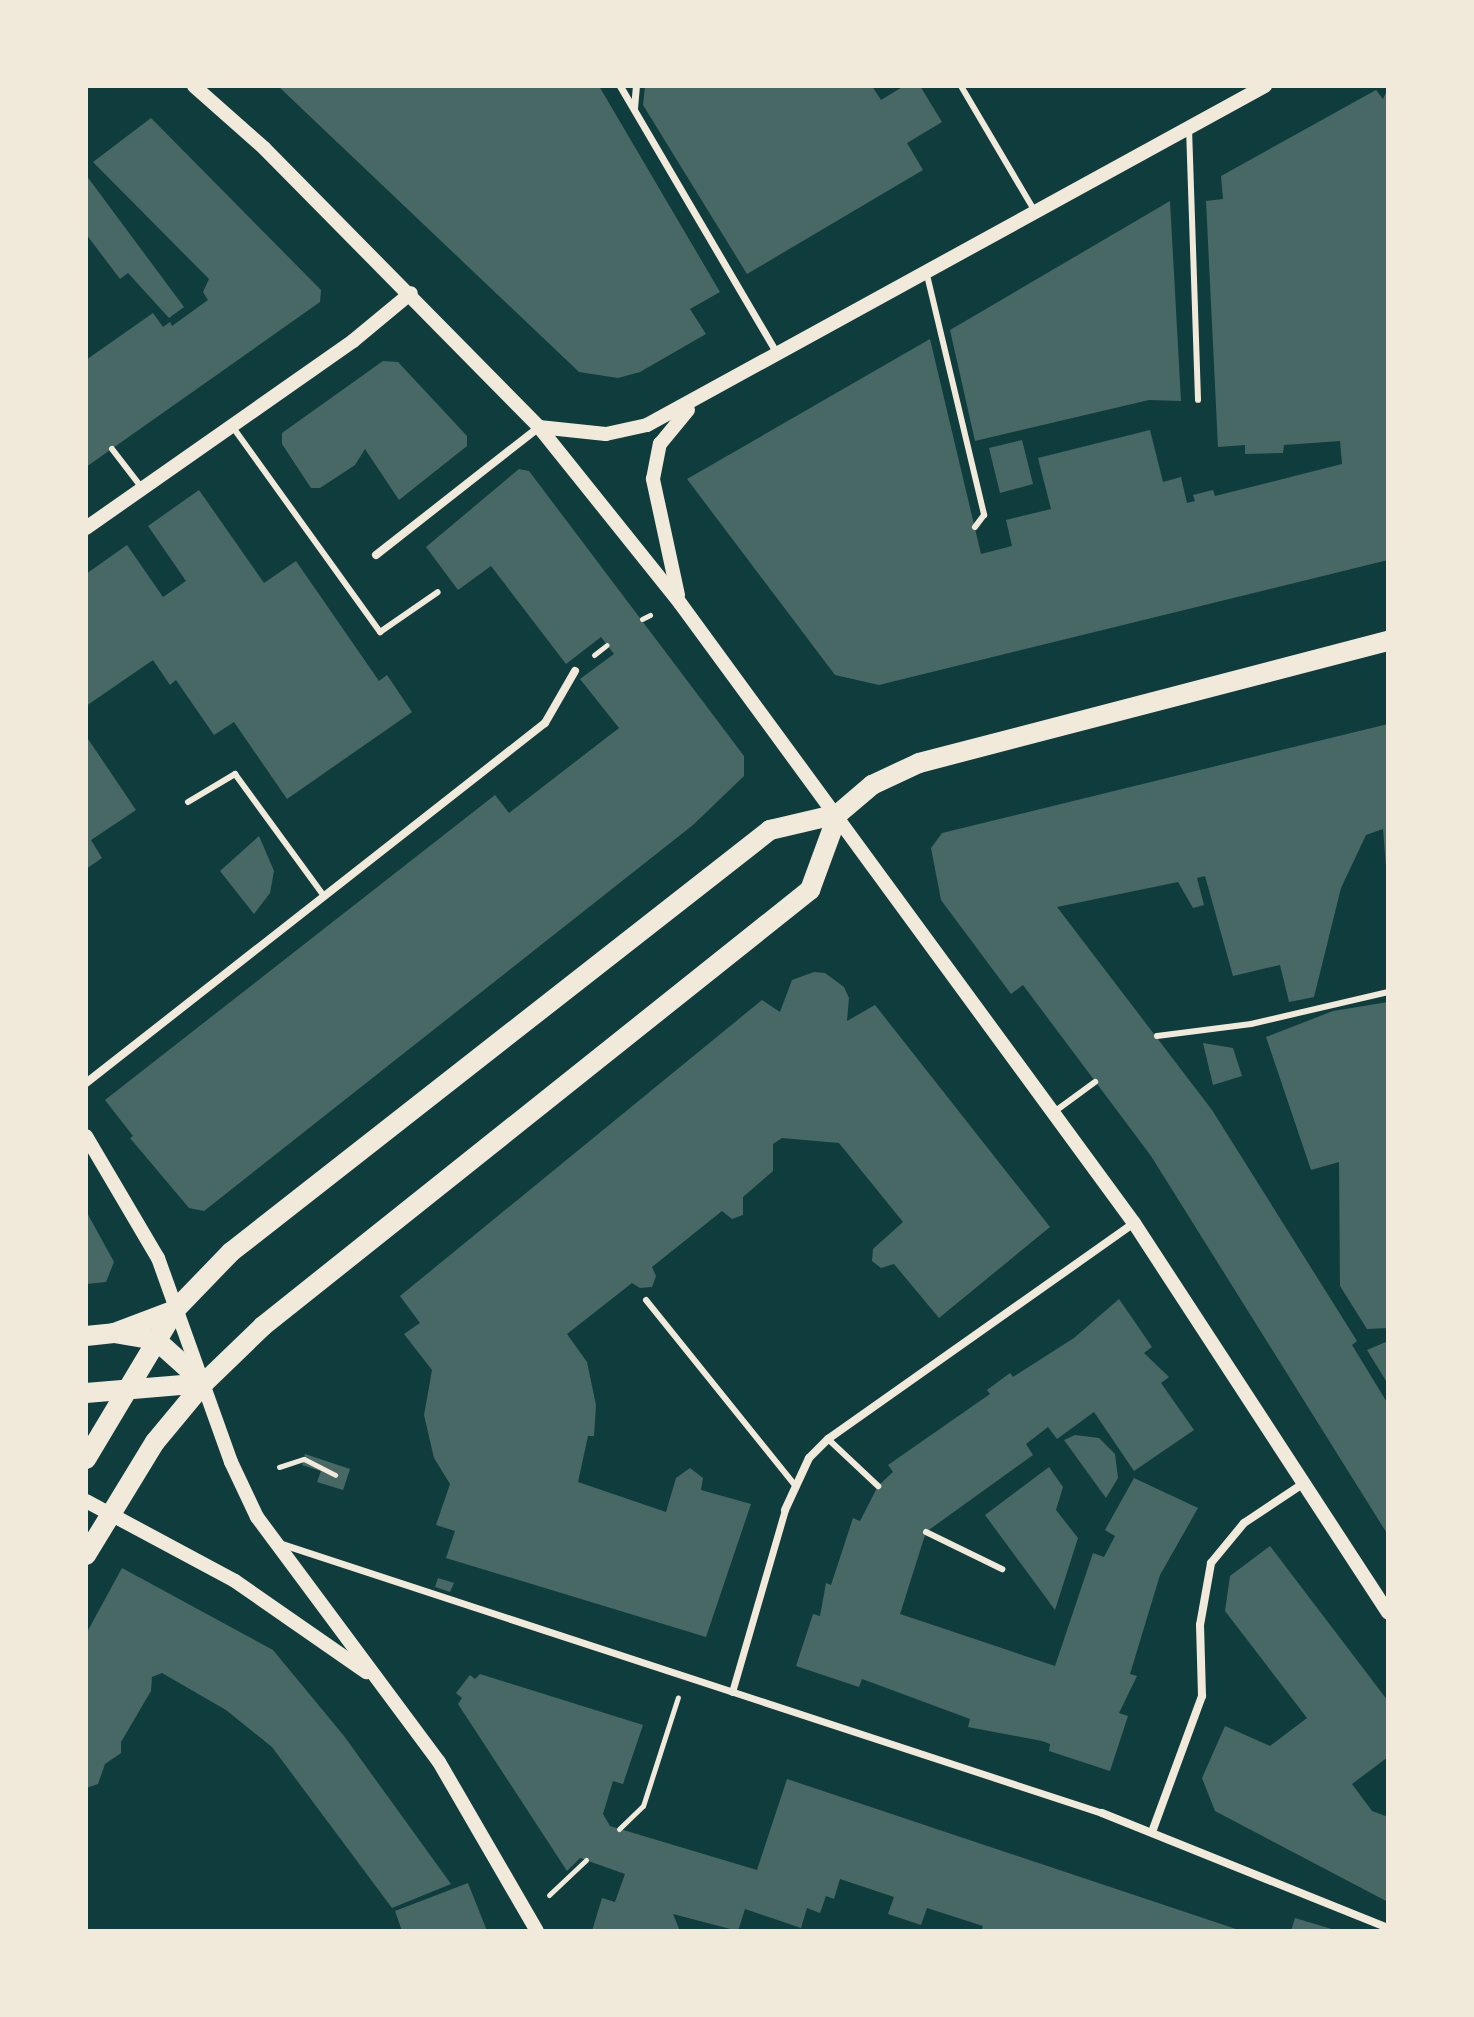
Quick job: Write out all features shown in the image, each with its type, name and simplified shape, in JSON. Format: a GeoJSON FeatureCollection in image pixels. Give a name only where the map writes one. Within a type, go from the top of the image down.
{"type":"FeatureCollection","features":[{"type":"Feature","properties":{"kind":"main road"},"geometry":{"type":"LineString","coordinates":[[86,1459],[175,1310],[231,1252],[770,830],[838,814],[872,785],[919,763],[1388,641]]}},
{"type":"Feature","properties":{"kind":"main road"},"geometry":{"type":"LineString","coordinates":[[86,1555],[155,1442],[204,1383],[263,1326],[810,890],[838,814]]}},
{"type":"Feature","properties":{"kind":"main road"},"geometry":{"type":"LineString","coordinates":[[86,1336],[114,1333],[175,1310]]}},
{"type":"Feature","properties":{"kind":"main road"},"geometry":{"type":"LineString","coordinates":[[114,1333],[156,1340],[204,1383]]}},
{"type":"Feature","properties":{"kind":"main road"},"geometry":{"type":"LineString","coordinates":[[86,1393],[127,1387],[204,1383]]}},
{"type":"Feature","properties":{"kind":"street"},"geometry":{"type":"LineString","coordinates":[[194,86],[411,293],[539,427],[680,603],[838,814],[1134,1223],[1388,1613]]}},
{"type":"Feature","properties":{"kind":"street"},"geometry":{"type":"LineString","coordinates":[[620,86],[778,356]]}},
{"type":"Feature","properties":{"kind":"street"},"geometry":{"type":"LineString","coordinates":[[634,110],[636,86]]}},
{"type":"Feature","properties":{"kind":"street"},"geometry":{"type":"LineString","coordinates":[[376,555],[539,427],[590,433],[647,425],[778,356],[1265,86]]}},
{"type":"Feature","properties":{"kind":"street"},"geometry":{"type":"LineString","coordinates":[[86,528],[232,426],[411,293]]}},
{"type":"Feature","properties":{"kind":"street"},"geometry":{"type":"LineString","coordinates":[[680,603],[660,533],[654,460],[671,427],[701,398]]}},
{"type":"Feature","properties":{"kind":"street"},"geometry":{"type":"LineString","coordinates":[[86,1083],[545,723],[575,671]]}},
{"type":"Feature","properties":{"kind":"street"},"geometry":{"type":"LineString","coordinates":[[86,1136],[152,1246],[243,1491],[274,1542],[466,1804],[537,1931]]}},
{"type":"Feature","properties":{"kind":"street"},"geometry":{"type":"LineString","coordinates":[[732,1692],[794,1484],[828,1439],[1134,1223]]}},
{"type":"Feature","properties":{"kind":"street"},"geometry":{"type":"LineString","coordinates":[[1152,1832],[1198,1714],[1202,1599],[1211,1563],[1255,1514],[1305,1483]]}},
{"type":"Feature","properties":{"kind":"street"},"geometry":{"type":"LineString","coordinates":[[86,1501],[235,1581],[379,1682]]}},
{"type":"Feature","properties":{"kind":"street"},"geometry":{"type":"LineString","coordinates":[[274,1542],[1102,1813],[1388,1928]]}},
{"type":"Feature","properties":{"kind":"lane"},"geometry":{"type":"LineString","coordinates":[[961,86],[1036,213]]}},
{"type":"Feature","properties":{"kind":"lane"},"geometry":{"type":"LineString","coordinates":[[1189,128],[1198,400]]}},
{"type":"Feature","properties":{"kind":"lane"},"geometry":{"type":"LineString","coordinates":[[926,274],[984,515],[975,527]]}},
{"type":"Feature","properties":{"kind":"lane"},"geometry":{"type":"LineString","coordinates":[[232,426],[380,632],[438,592]]}},
{"type":"Feature","properties":{"kind":"lane"},"geometry":{"type":"LineString","coordinates":[[112,449],[142,488]]}},
{"type":"Feature","properties":{"kind":"lane"},"geometry":{"type":"LineString","coordinates":[[188,802],[235,774],[324,896]]}},
{"type":"Feature","properties":{"kind":"lane"},"geometry":{"type":"LineString","coordinates":[[1157,1036],[1251,1024],[1388,992]]}},
{"type":"Feature","properties":{"kind":"lane"},"geometry":{"type":"LineString","coordinates":[[1054,1112],[1095,1082]]}},
{"type":"Feature","properties":{"kind":"lane"},"geometry":{"type":"LineString","coordinates":[[646,1300],[794,1484]]}},
{"type":"Feature","properties":{"kind":"lane"},"geometry":{"type":"LineString","coordinates":[[828,1439],[878,1486]]}},
{"type":"Feature","properties":{"kind":"lane"},"geometry":{"type":"LineString","coordinates":[[926,1532],[1002,1569]]}},
{"type":"Feature","properties":{"kind":"path"},"geometry":{"type":"LineString","coordinates":[[642,619],[650,615]]}},
{"type":"Feature","properties":{"kind":"path"},"geometry":{"type":"LineString","coordinates":[[279,1467],[304,1459],[335,1475]]}},
{"type":"Feature","properties":{"kind":"path"},"geometry":{"type":"LineString","coordinates":[[619,1829],[643,1806],[685,1677]]}},
{"type":"Feature","properties":{"kind":"path"},"geometry":{"type":"LineString","coordinates":[[530,1914],[586,1860]]}},
{"type":"Feature","properties":{"kind":"building"},"geometry":{"type":"Polygon","coordinates":[[[278,86],[599,86],[720,292],[690,309],[706,334],[640,372],[618,378],[579,372],[278,86]]]}},
{"type":"Feature","properties":{"kind":"building"},"geometry":{"type":"Polygon","coordinates":[[[645,86],[872,86],[881,100],[904,86],[920,86],[942,122],[907,143],[923,170],[747,274],[643,105],[645,86]]]}},
{"type":"Feature","properties":{"kind":"building"},"geometry":{"type":"Polygon","coordinates":[[[1388,88],[1388,560],[879,685],[835,675],[687,479],[930,339],[981,554],[1012,546],[1006,520],[1051,509],[1038,458],[1150,430],[1163,482],[1181,477],[1187,503],[1195,501],[1193,495],[1213,490],[1215,496],[1342,464],[1340,441],[1284,445],[1283,453],[1245,454],[1245,445],[1218,447],[1206,201],[1223,199],[1221,176],[1376,90],[1383,99],[1388,88]]]}},
{"type":"Feature","properties":{"kind":"building"},"geometry":{"type":"Polygon","coordinates":[[[151,118],[321,290],[320,302],[86,467],[86,360],[153,313],[163,327],[170,322],[172,326],[208,300],[203,292],[209,279],[93,162],[151,118]]]}},
{"type":"Feature","properties":{"kind":"building"},"geometry":{"type":"Polygon","coordinates":[[[86,175],[184,307],[169,318],[128,273],[120,279],[86,234],[86,175]]]}},
{"type":"Feature","properties":{"kind":"building"},"geometry":{"type":"Polygon","coordinates":[[[1170,201],[1181,401],[1149,400],[975,441],[950,330],[1170,201]]]}},
{"type":"Feature","properties":{"kind":"building"},"geometry":{"type":"Polygon","coordinates":[[[383,361],[398,362],[467,436],[467,446],[399,500],[365,449],[355,465],[320,488],[311,488],[282,444],[282,433],[383,361]]]}},
{"type":"Feature","properties":{"kind":"building"},"geometry":{"type":"Polygon","coordinates":[[[1022,440],[1033,484],[1000,493],[989,448],[1022,440]]]}},
{"type":"Feature","properties":{"kind":"building"},"geometry":{"type":"Polygon","coordinates":[[[519,469],[529,471],[744,756],[744,776],[693,825],[204,1211],[189,1208],[130,1138],[133,1136],[105,1100],[495,795],[509,813],[619,728],[580,679],[614,654],[601,637],[566,664],[491,566],[458,590],[426,547],[519,469]]]}},
{"type":"Feature","properties":{"kind":"building"},"geometry":{"type":"Polygon","coordinates":[[[199,490],[264,583],[296,561],[379,681],[387,675],[412,712],[287,799],[234,722],[214,735],[176,680],[170,685],[153,660],[86,706],[86,574],[127,545],[163,597],[186,581],[148,526],[199,490]]]}},
{"type":"Feature","properties":{"kind":"building"},"geometry":{"type":"Polygon","coordinates":[[[1388,724],[1388,891],[1383,829],[1366,835],[1341,888],[1314,997],[1289,1002],[1280,965],[1233,976],[1205,876],[1197,878],[1204,905],[1193,908],[1178,882],[1057,907],[1212,1110],[1357,1341],[1352,1345],[1388,1404],[1388,1535],[1151,1156],[1023,985],[1011,994],[941,900],[931,848],[942,833],[1388,724]]]}},
{"type":"Feature","properties":{"kind":"building"},"geometry":{"type":"Polygon","coordinates":[[[86,736],[136,810],[91,840],[102,858],[86,869],[86,736]]]}},
{"type":"Feature","properties":{"kind":"building"},"geometry":{"type":"Polygon","coordinates":[[[259,836],[274,871],[270,893],[254,914],[220,871],[259,836]]]}},
{"type":"Feature","properties":{"kind":"building"},"geometry":{"type":"Polygon","coordinates":[[[814,972],[825,973],[844,987],[849,998],[847,1021],[875,1005],[1050,1227],[939,1318],[894,1264],[881,1268],[872,1261],[873,1249],[903,1222],[839,1143],[782,1138],[773,1144],[773,1171],[743,1197],[743,1215],[732,1219],[722,1211],[652,1267],[656,1276],[652,1287],[640,1288],[632,1283],[567,1334],[587,1362],[596,1405],[594,1436],[588,1436],[578,1482],[666,1512],[676,1478],[690,1468],[703,1478],[701,1490],[751,1504],[706,1637],[446,1558],[455,1531],[436,1525],[450,1484],[434,1458],[424,1415],[432,1370],[404,1334],[420,1323],[400,1296],[762,1000],[780,1012],[792,980],[814,972]]]}},
{"type":"Feature","properties":{"kind":"building"},"geometry":{"type":"Polygon","coordinates":[[[1388,1002],[1388,1328],[1367,1329],[1340,1286],[1339,1162],[1311,1170],[1266,1037],[1333,1011],[1388,1002]]]}},
{"type":"Feature","properties":{"kind":"building"},"geometry":{"type":"Polygon","coordinates":[[[1203,1043],[1233,1048],[1242,1076],[1213,1085],[1203,1043]]]}},
{"type":"Feature","properties":{"kind":"building"},"geometry":{"type":"Polygon","coordinates":[[[86,1211],[114,1262],[106,1282],[86,1284],[86,1211]]]}},
{"type":"Feature","properties":{"kind":"building"},"geometry":{"type":"Polygon","coordinates":[[[1119,1299],[1152,1347],[1144,1353],[1169,1377],[1161,1383],[1194,1430],[1134,1471],[1094,1412],[1057,1439],[1048,1427],[1026,1444],[1033,1455],[926,1532],[900,1614],[1055,1666],[1093,1553],[1104,1557],[1115,1536],[1105,1530],[1134,1478],[1198,1508],[1160,1575],[1130,1674],[1137,1676],[1119,1713],[1128,1716],[1110,1771],[1049,1751],[1050,1744],[1042,1741],[968,1727],[970,1719],[862,1679],[859,1687],[796,1666],[813,1614],[820,1616],[826,1583],[831,1585],[853,1518],[860,1521],[878,1486],[893,1472],[888,1465],[990,1394],[987,1390],[1010,1373],[1013,1377],[1074,1338],[1119,1299]]]}},
{"type":"Feature","properties":{"kind":"building"},"geometry":{"type":"Polygon","coordinates":[[[1388,1341],[1388,1384],[1367,1350],[1388,1341]]]}},
{"type":"Feature","properties":{"kind":"building"},"geometry":{"type":"Polygon","coordinates":[[[1075,1435],[1099,1438],[1115,1454],[1118,1478],[1106,1498],[1064,1440],[1075,1435]]]}},
{"type":"Feature","properties":{"kind":"building"},"geometry":{"type":"Polygon","coordinates":[[[305,1454],[350,1469],[343,1490],[317,1482],[321,1471],[302,1465],[305,1454]]]}},
{"type":"Feature","properties":{"kind":"building"},"geometry":{"type":"Polygon","coordinates":[[[1049,1467],[1063,1487],[1056,1510],[1078,1538],[1055,1610],[985,1515],[1049,1467]]]}},
{"type":"Feature","properties":{"kind":"building"},"geometry":{"type":"Polygon","coordinates":[[[1270,1546],[1388,1701],[1388,1757],[1352,1784],[1372,1811],[1388,1817],[1388,1902],[1215,1811],[1202,1778],[1225,1726],[1270,1746],[1307,1718],[1225,1611],[1230,1576],[1270,1546]]]}},
{"type":"Feature","properties":{"kind":"building"},"geometry":{"type":"Polygon","coordinates":[[[122,1568],[273,1650],[344,1736],[451,1884],[392,1908],[272,1747],[226,1710],[162,1673],[152,1677],[151,1691],[121,1742],[121,1753],[105,1764],[98,1784],[86,1788],[86,1634],[122,1568]]]}},
{"type":"Feature","properties":{"kind":"building"},"geometry":{"type":"Polygon","coordinates":[[[438,1578],[454,1583],[450,1592],[435,1587],[438,1578]]]}},
{"type":"Feature","properties":{"kind":"building"},"geometry":{"type":"Polygon","coordinates":[[[480,1674],[643,1725],[623,1784],[613,1781],[603,1814],[610,1826],[757,1870],[787,1779],[1242,1931],[981,1931],[983,1926],[927,1908],[921,1925],[888,1914],[894,1897],[840,1879],[834,1899],[826,1896],[820,1913],[807,1908],[801,1928],[745,1909],[738,1931],[673,1914],[680,1931],[592,1931],[602,1898],[615,1902],[625,1874],[580,1858],[567,1871],[458,1704],[462,1698],[456,1693],[470,1675],[475,1679],[480,1674]]]}},
{"type":"Feature","properties":{"kind":"building"},"geometry":{"type":"Polygon","coordinates":[[[468,1883],[487,1931],[402,1931],[395,1911],[468,1883]]]}},
{"type":"Feature","properties":{"kind":"building"},"geometry":{"type":"Polygon","coordinates":[[[1295,1918],[1335,1930],[1335,1931],[1291,1931],[1295,1918]]]}}]}
